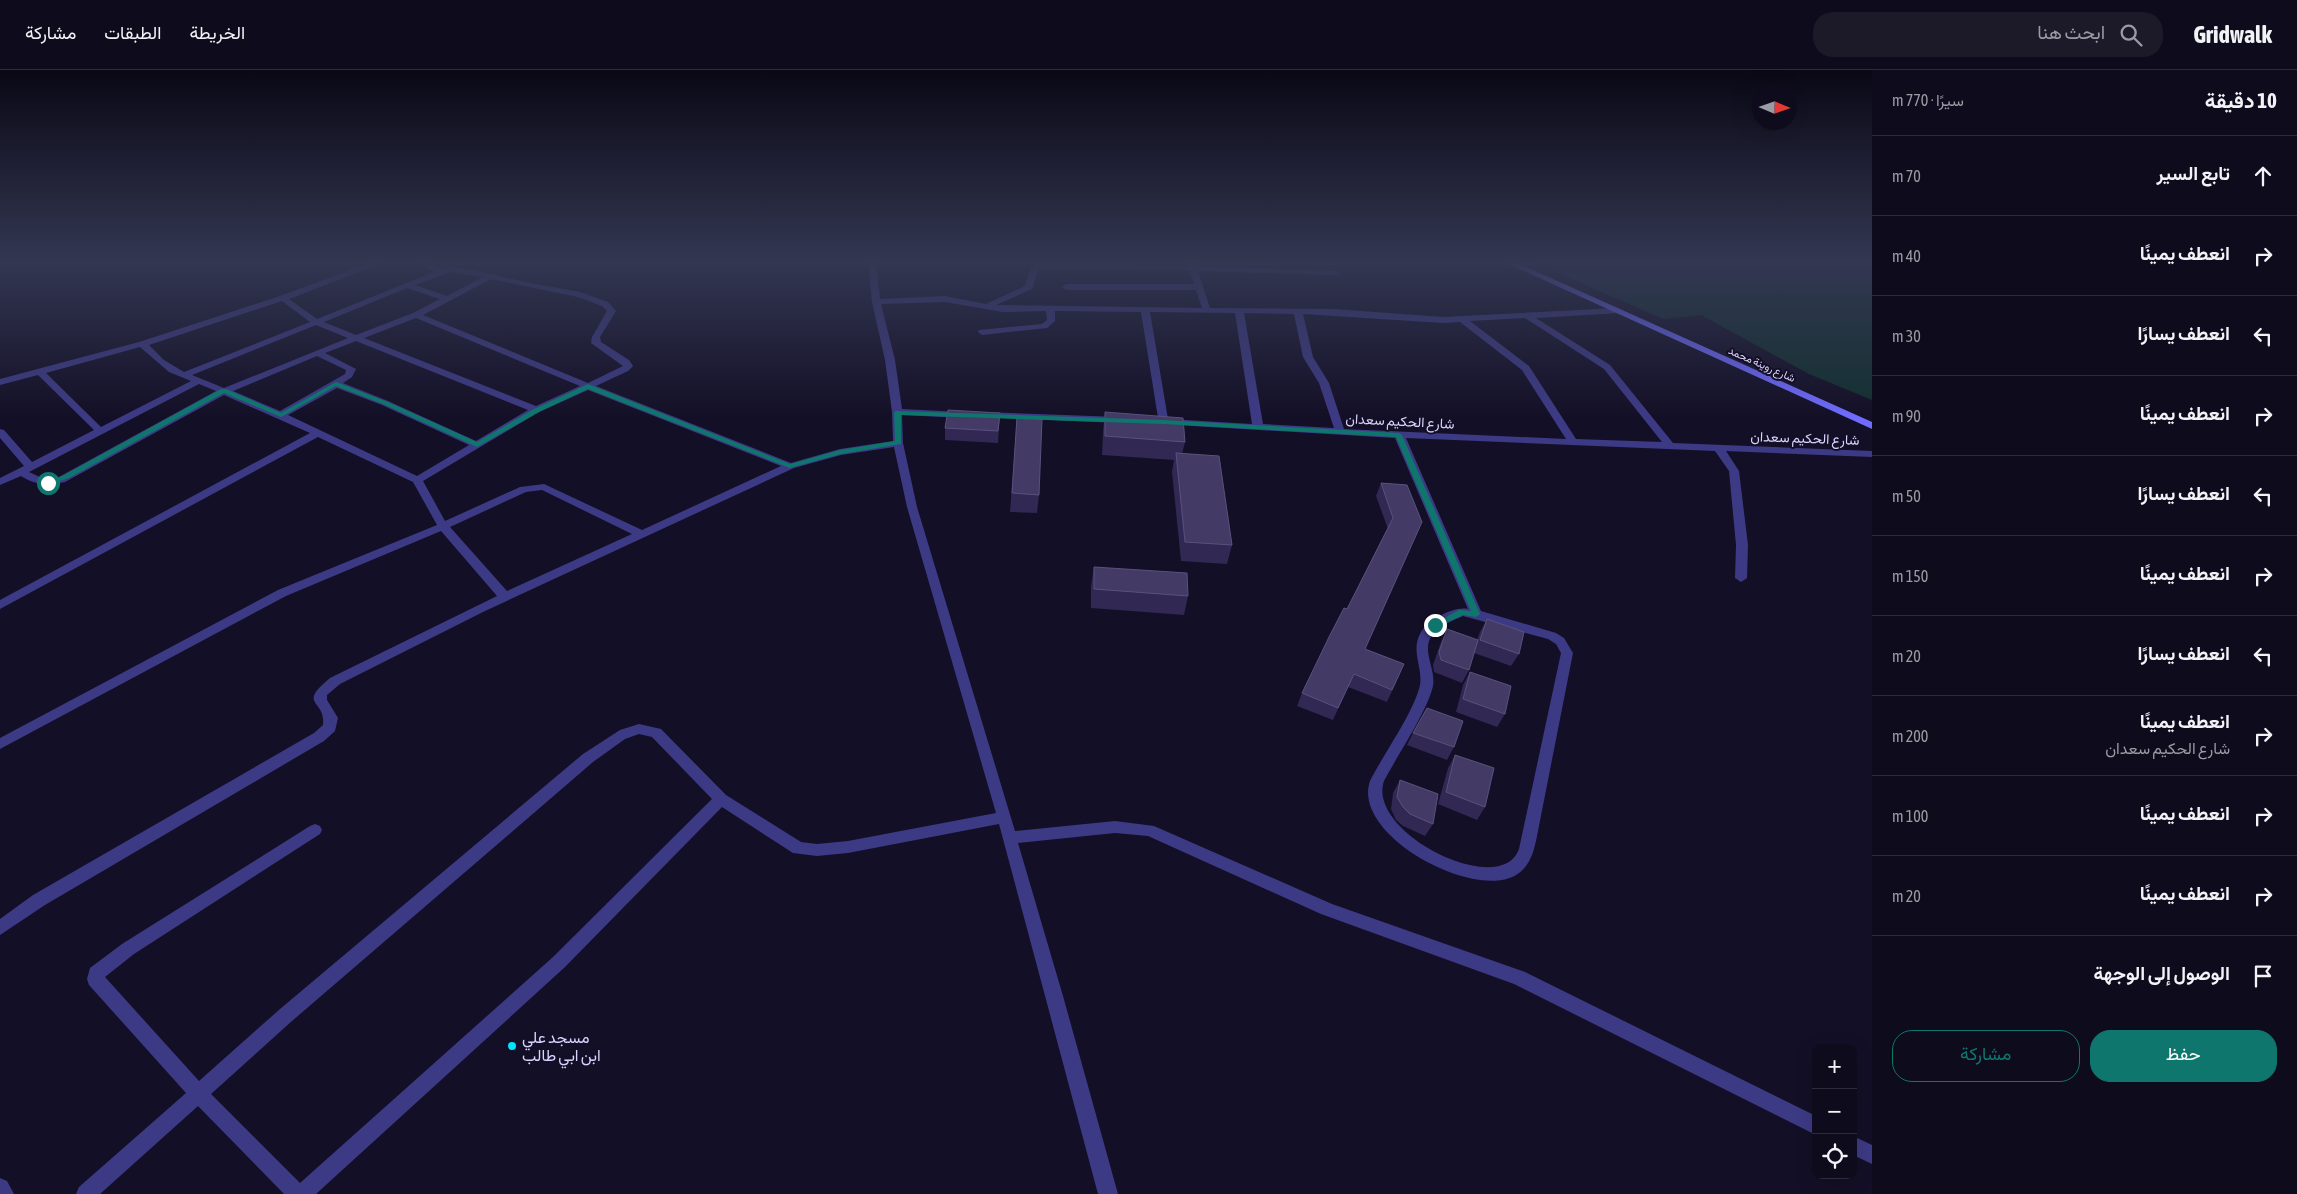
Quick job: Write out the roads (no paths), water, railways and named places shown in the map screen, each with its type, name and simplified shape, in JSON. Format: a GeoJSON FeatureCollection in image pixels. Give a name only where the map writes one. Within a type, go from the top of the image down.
{"type":"FeatureCollection","features":[{"type":"Feature","properties":{"kind":"main road","name":"شارع روينة محمد"},"geometry":{"type":"LineString","coordinates":[[1621,313],[1872,426]]}},
{"type":"Feature","properties":{"kind":"street"},"geometry":{"type":"LineString","coordinates":[[0,382],[142,344],[236,313]]}},
{"type":"Feature","properties":{"kind":"street"},"geometry":{"type":"LineString","coordinates":[[304,313],[316,322],[354,338],[536,410]]}},
{"type":"Feature","properties":{"kind":"street"},"geometry":{"type":"LineString","coordinates":[[184,376],[338,313]]}},
{"type":"Feature","properties":{"kind":"street"},"geometry":{"type":"LineString","coordinates":[[0,432],[35,481],[43,483],[61,480],[224,391],[419,313]]}},
{"type":"Feature","properties":{"kind":"street"},"geometry":{"type":"LineString","coordinates":[[417,480],[536,410],[625,369],[628,366],[626,362],[596,343],[596,337],[611,313]]}},
{"type":"Feature","properties":{"kind":"street"},"geometry":{"type":"LineString","coordinates":[[879,313],[890,360],[897,412],[898,443],[912,507],[1005,817],[1009,838],[1055,996],[1108,1194]]}},
{"type":"Feature","properties":{"kind":"street"},"geometry":{"type":"LineString","coordinates":[[982,332],[1044,326],[1051,321],[1050,313]]}},
{"type":"Feature","properties":{"kind":"street","name":"شارع الحكيم سعدان"},"geometry":{"type":"LineString","coordinates":[[1145,313],[1158,422],[1399,435],[1872,454]]}},
{"type":"Feature","properties":{"kind":"street"},"geometry":{"type":"LineString","coordinates":[[1239,313],[1258,428]]}},
{"type":"Feature","properties":{"kind":"street"},"geometry":{"type":"LineString","coordinates":[[1298,313],[1308,357],[1324,382],[1340,431]]}},
{"type":"Feature","properties":{"kind":"street"},"geometry":{"type":"LineString","coordinates":[[1349,313],[1408,319],[1463,320],[1573,313]]}},
{"type":"Feature","properties":{"kind":"street"},"geometry":{"type":"LineString","coordinates":[[416,315],[790,466]]}},
{"type":"Feature","properties":{"kind":"street"},"geometry":{"type":"LineString","coordinates":[[1528,316],[1607,367],[1670,446]]}},
{"type":"Feature","properties":{"kind":"street"},"geometry":{"type":"LineString","coordinates":[[1463,320],[1526,368],[1574,442]]}},
{"type":"Feature","properties":{"kind":"street"},"geometry":{"type":"LineString","coordinates":[[142,344],[160,362],[184,376],[281,415],[417,480],[443,526],[505,597]]}},
{"type":"Feature","properties":{"kind":"street"},"geometry":{"type":"LineString","coordinates":[[281,415],[349,375],[351,369],[317,353]]}},
{"type":"Feature","properties":{"kind":"street"},"geometry":{"type":"LineString","coordinates":[[39,372],[99,430]]}},
{"type":"Feature","properties":{"kind":"street"},"geometry":{"type":"LineString","coordinates":[[0,482],[99,430],[199,381]]}},
{"type":"Feature","properties":{"kind":"street"},"geometry":{"type":"LineString","coordinates":[[336,384],[385,403],[477,445]]}},
{"type":"Feature","properties":{"kind":"street"},"geometry":{"type":"LineString","coordinates":[[897,412],[1134,421]]}},
{"type":"Feature","properties":{"kind":"street"},"geometry":{"type":"LineString","coordinates":[[0,605],[318,433]]}},
{"type":"Feature","properties":{"kind":"street"},"geometry":{"type":"LineString","coordinates":[[1399,435],[1476,614]]}},
{"type":"Feature","properties":{"kind":"street"},"geometry":{"type":"LineString","coordinates":[[0,928],[46,896],[319,737],[330,727],[332,718],[320,700],[320,694],[335,681],[505,597],[790,466],[840,452],[898,443]]}},
{"type":"Feature","properties":{"kind":"street"},"geometry":{"type":"LineString","coordinates":[[1719,449],[1734,471],[1742,545],[1741,578]]}},
{"type":"Feature","properties":{"kind":"street"},"geometry":{"type":"LineString","coordinates":[[0,744],[282,593],[443,526],[524,489],[540,486],[641,534]]}},
{"type":"Feature","properties":{"kind":"street"},"geometry":{"type":"LineString","coordinates":[[1462,612],[1476,614],[1552,636],[1560,641],[1567,653],[1530,836],[1521,862],[1509,871],[1491,875],[1476,875],[1448,865],[1418,849],[1396,834],[1385,819],[1377,800],[1375,786],[1416,710],[1427,683],[1422,647],[1428,632],[1435,625],[1462,612]]}},
{"type":"Feature","properties":{"kind":"street"},"geometry":{"type":"LineString","coordinates":[[86,1194],[338,970],[588,758],[620,735],[638,728],[656,733],[721,799],[798,848],[817,850],[848,847],[1005,817]]}},
{"type":"Feature","properties":{"kind":"street"},"geometry":{"type":"LineString","coordinates":[[302,1194],[559,962],[721,799]]}},
{"type":"Feature","properties":{"kind":"street"},"geometry":{"type":"LineString","coordinates":[[1009,838],[1115,827],[1149,830],[1327,909],[1519,978],[1812,1124]]}},
{"type":"Feature","properties":{"kind":"street"},"geometry":{"type":"LineString","coordinates":[[297,1194],[198,1093],[95,979],[96,974],[128,949],[315,830]]}},
{"type":"Feature","properties":{"kind":"street"},"geometry":{"type":"LineString","coordinates":[[1857,1147],[1872,1155]]}},
{"type":"Feature","properties":{"kind":"street"},"geometry":{"type":"LineString","coordinates":[[0,1188],[4,1194]]}},
{"type":"Feature","properties":{"kind":"place","name":"مسجد علي ابن ابي طالب"},"geometry":{"type":"Point","coordinates":[512,1046]}}]}
